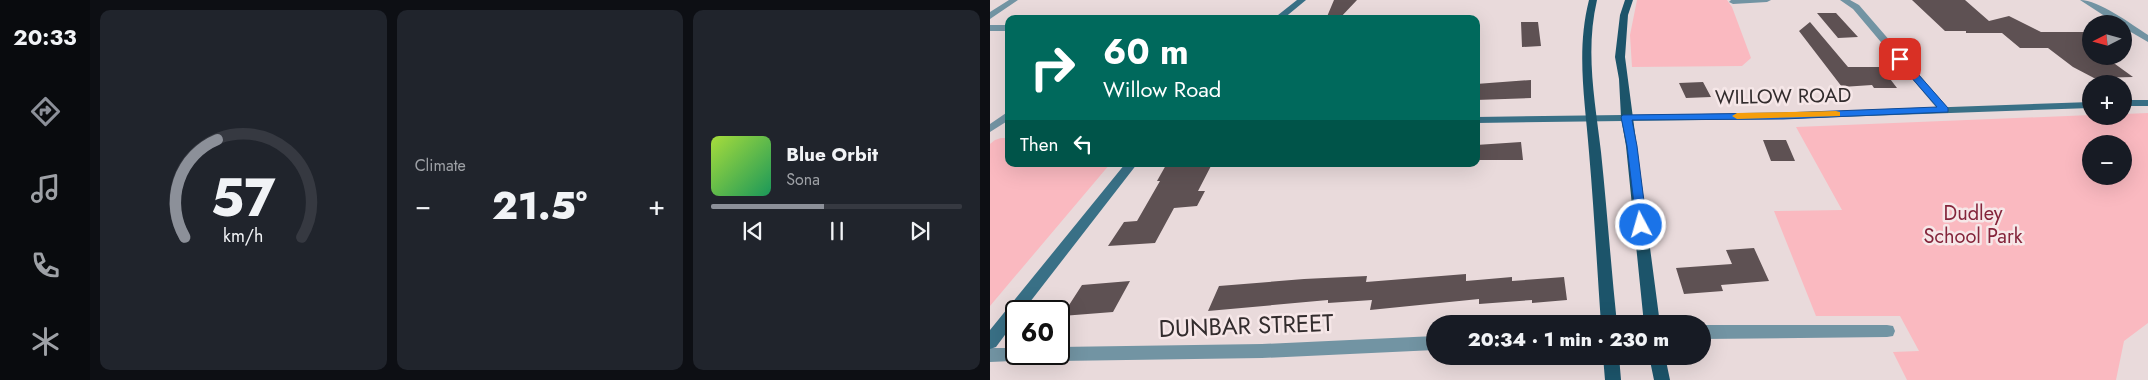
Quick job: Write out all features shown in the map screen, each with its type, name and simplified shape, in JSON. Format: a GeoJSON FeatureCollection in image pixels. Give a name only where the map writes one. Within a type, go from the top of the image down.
{"type":"FeatureCollection","features":[{"type":"Feature","properties":{"kind":"main road"},"geometry":{"type":"LineString","coordinates":[[1593,0],[1588,20],[1586,50],[1607,315]]}},
{"type":"Feature","properties":{"kind":"main road"},"geometry":{"type":"LineString","coordinates":[[1629,0],[1624,15],[1620,57],[1651,315]]}},
{"type":"Feature","properties":{"kind":"main road"},"geometry":{"type":"LineString","coordinates":[[1612,365],[1613,380]]}},
{"type":"Feature","properties":{"kind":"main road"},"geometry":{"type":"LineString","coordinates":[[1660,365],[1662,380]]}},
{"type":"Feature","properties":{"kind":"street"},"geometry":{"type":"LineString","coordinates":[[990,16],[1014,0]]}},
{"type":"Feature","properties":{"kind":"street"},"geometry":{"type":"LineString","coordinates":[[1282,15],[1302,0]]}},
{"type":"Feature","properties":{"kind":"street"},"geometry":{"type":"LineString","coordinates":[[1732,2],[1767,0]]}},
{"type":"Feature","properties":{"kind":"street"},"geometry":{"type":"LineString","coordinates":[[1844,0],[1856,7],[1944,110]]}},
{"type":"Feature","properties":{"kind":"street"},"geometry":{"type":"LineString","coordinates":[[2084,0],[2108,15]]}},
{"type":"Feature","properties":{"kind":"street"},"geometry":{"type":"LineString","coordinates":[[990,28],[1005,28]]}},
{"type":"Feature","properties":{"kind":"street"},"geometry":{"type":"LineString","coordinates":[[2132,29],[2148,39]]}},
{"type":"Feature","properties":{"kind":"street"},"geometry":{"type":"LineString","coordinates":[[2132,103],[2148,102]]}},
{"type":"Feature","properties":{"kind":"street","name":"WILLOW ROAD"},"geometry":{"type":"LineString","coordinates":[[1480,120],[1783,116],[2082,105]]}},
{"type":"Feature","properties":{"kind":"street"},"geometry":{"type":"LineString","coordinates":[[991,127],[1005,117]]}},
{"type":"Feature","properties":{"kind":"street"},"geometry":{"type":"LineString","coordinates":[[991,127],[1005,126]]}},
{"type":"Feature","properties":{"kind":"street"},"geometry":{"type":"LineString","coordinates":[[990,342],[1129,167]]}},
{"type":"Feature","properties":{"kind":"street"},"geometry":{"type":"LineString","coordinates":[[1711,332],[1887,331]]}},
{"type":"Feature","properties":{"kind":"street","name":"DUNBAR STREET"},"geometry":{"type":"LineString","coordinates":[[1070,354],[1262,351],[1426,343]]}},
{"type":"Feature","properties":{"kind":"street"},"geometry":{"type":"LineString","coordinates":[[990,355],[1005,355]]}},
{"type":"Feature","properties":{"kind":"green space"},"geometry":{"type":"Polygon","coordinates":[[[1637,0],[1727,0],[1732,7],[1751,58],[1742,66],[1632,67],[1630,35],[1637,0]]]}},
{"type":"Feature","properties":{"kind":"green space","name":"Dudley School Park"},"geometry":{"type":"Polygon","coordinates":[[[2148,113],[2148,323],[2124,341],[2116,380],[1907,380],[1893,352],[1919,351],[1900,316],[1816,316],[1774,211],[1842,210],[1796,127],[2082,115],[2082,125],[2132,125],[2132,114],[2148,113]]]}},
{"type":"Feature","properties":{"kind":"green space"},"geometry":{"type":"Polygon","coordinates":[[[1005,138],[1005,167],[1107,167],[990,306],[990,144],[995,140],[1005,138]]]}},
{"type":"Feature","properties":{"kind":"building"},"geometry":{"type":"Polygon","coordinates":[[[1334,0],[1357,0],[1343,15],[1328,15],[1334,0]]]}},
{"type":"Feature","properties":{"kind":"building"},"geometry":{"type":"Polygon","coordinates":[[[1912,0],[1965,0],[1989,21],[2009,16],[2041,32],[2082,32],[2082,65],[2116,65],[2130,75],[2088,75],[2073,67],[2048,48],[2020,48],[2002,33],[1945,31],[1912,0]]]}},
{"type":"Feature","properties":{"kind":"building"},"geometry":{"type":"Polygon","coordinates":[[[1817,13],[1836,13],[1858,37],[1838,38],[1817,13]]]}},
{"type":"Feature","properties":{"kind":"building"},"geometry":{"type":"Polygon","coordinates":[[[1521,22],[1538,22],[1541,46],[1522,47],[1521,22]]]}},
{"type":"Feature","properties":{"kind":"building"},"geometry":{"type":"Polygon","coordinates":[[[1810,22],[1848,67],[1881,67],[1897,88],[1874,88],[1872,85],[1842,87],[1799,31],[1810,22]]]}},
{"type":"Feature","properties":{"kind":"building"},"geometry":{"type":"Polygon","coordinates":[[[1531,80],[1531,98],[1480,100],[1480,84],[1531,80]]]}},
{"type":"Feature","properties":{"kind":"building"},"geometry":{"type":"Polygon","coordinates":[[[1703,82],[1711,97],[1686,98],[1679,83],[1703,82]]]}},
{"type":"Feature","properties":{"kind":"building"},"geometry":{"type":"Polygon","coordinates":[[[1763,140],[1786,140],[1795,161],[1771,161],[1763,140]]]}},
{"type":"Feature","properties":{"kind":"building"},"geometry":{"type":"Polygon","coordinates":[[[1521,142],[1523,160],[1480,160],[1480,145],[1521,142]]]}},
{"type":"Feature","properties":{"kind":"building"},"geometry":{"type":"Polygon","coordinates":[[[1165,167],[1210,167],[1198,191],[1205,191],[1197,206],[1174,208],[1155,243],[1108,246],[1124,222],[1137,221],[1160,181],[1157,181],[1165,167]]]}},
{"type":"Feature","properties":{"kind":"building"},"geometry":{"type":"Polygon","coordinates":[[[1754,248],[1769,281],[1721,285],[1723,291],[1684,294],[1676,268],[1732,264],[1726,250],[1754,248]]]}},
{"type":"Feature","properties":{"kind":"building"},"geometry":{"type":"Polygon","coordinates":[[[1466,274],[1466,281],[1512,277],[1512,281],[1564,277],[1567,300],[1532,303],[1532,300],[1479,304],[1479,299],[1370,310],[1372,300],[1328,303],[1328,300],[1208,311],[1219,286],[1367,276],[1366,282],[1466,274]]]}},
{"type":"Feature","properties":{"kind":"building"},"geometry":{"type":"Polygon","coordinates":[[[1130,281],[1113,312],[1070,315],[1070,304],[1082,285],[1130,281]]]}},
{"type":"Feature","properties":{"kind":"slow traffic"},"geometry":{"type":"LineString","coordinates":[[1737,116],[1836,114]]}},
{"type":"Feature","properties":{"kind":"route"},"geometry":{"type":"LineString","coordinates":[[1641,225],[1632,146],[1626,117],[1783,116],[1944,110],[1900,59]]}}]}
